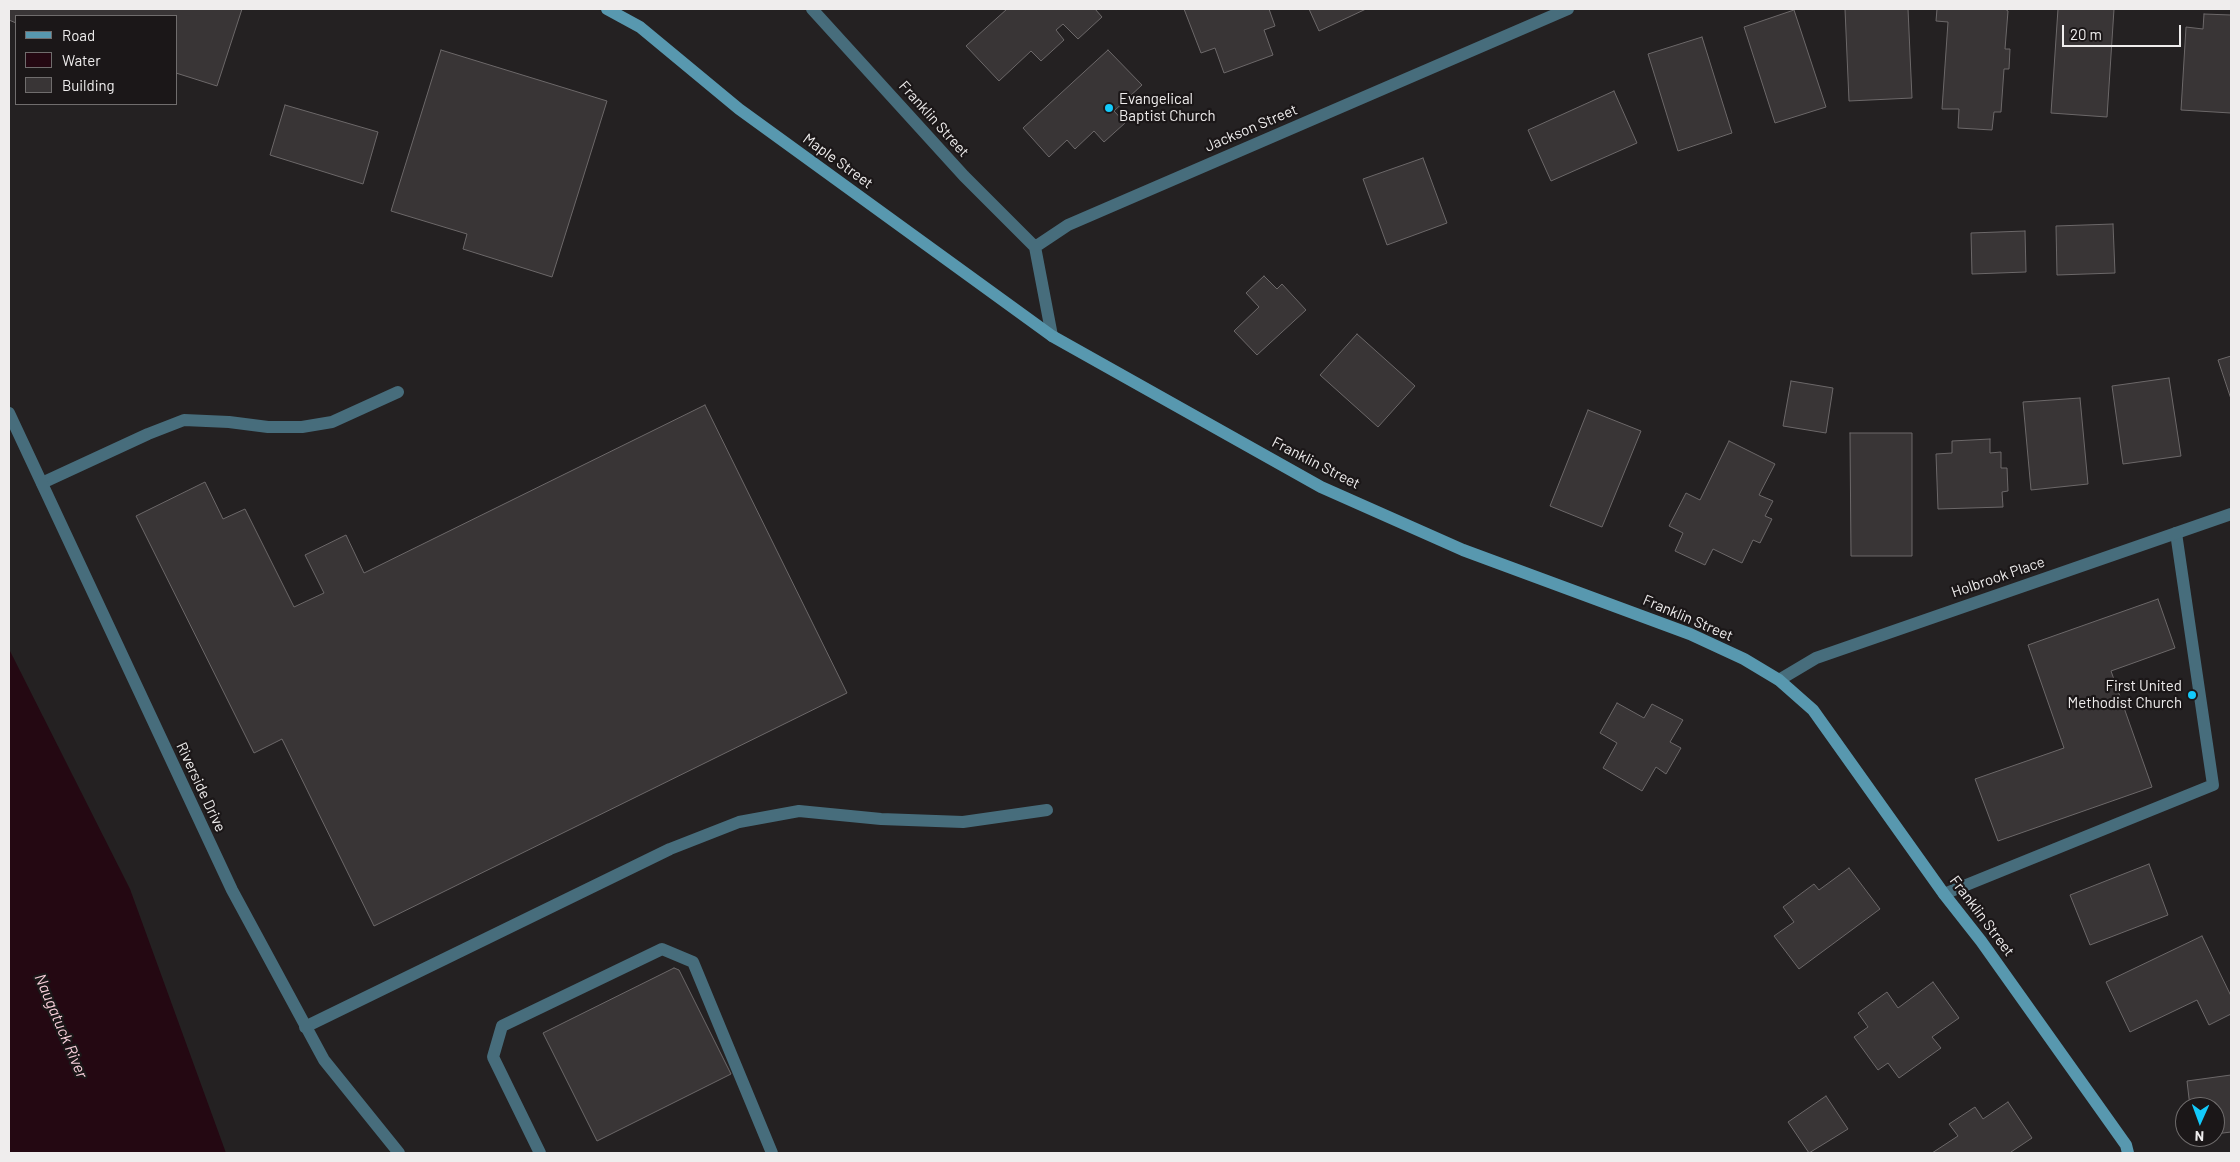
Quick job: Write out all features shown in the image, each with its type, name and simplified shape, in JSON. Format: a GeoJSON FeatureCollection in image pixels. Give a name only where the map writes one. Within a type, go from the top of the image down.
{"type":"FeatureCollection","features":[{"type":"Feature","properties":{"kind":"main road","name":"Maple Street"},"geometry":{"type":"LineString","coordinates":[[607,9],[640,28],[739,109],[1052,336]]}},
{"type":"Feature","properties":{"kind":"main road","name":"Franklin Street"},"geometry":{"type":"LineString","coordinates":[[1052,336],[1321,486],[1463,550],[1690,634],[1744,659],[1779,680],[1813,710],[1944,894],[1987,949],[2126,1145],[2128,1153]]}},
{"type":"Feature","properties":{"kind":"street","name":"Franklin Street"},"geometry":{"type":"LineString","coordinates":[[812,9],[964,176],[1035,247]]}},
{"type":"Feature","properties":{"kind":"street","name":"Jackson Street"},"geometry":{"type":"LineString","coordinates":[[1035,247],[1068,225],[1568,9]]}},
{"type":"Feature","properties":{"kind":"street"},"geometry":{"type":"LineString","coordinates":[[1035,247],[1052,336]]}},
{"type":"Feature","properties":{"kind":"street"},"geometry":{"type":"LineString","coordinates":[[42,483],[148,434],[184,420],[229,422],[268,427],[302,427],[332,422],[398,392]]}},
{"type":"Feature","properties":{"kind":"street","name":"Riverside Drive"},"geometry":{"type":"LineString","coordinates":[[9,414],[232,890],[324,1060],[399,1153]]}},
{"type":"Feature","properties":{"kind":"street","name":"Holbrook Place"},"geometry":{"type":"LineString","coordinates":[[1779,680],[1816,658],[2231,514]]}},
{"type":"Feature","properties":{"kind":"street"},"geometry":{"type":"LineString","coordinates":[[1944,894],[2213,785],[2176,533]]}},
{"type":"Feature","properties":{"kind":"street"},"geometry":{"type":"LineString","coordinates":[[305,1026],[670,849],[739,822],[799,811],[881,820],[962,822],[1047,810]]}},
{"type":"Feature","properties":{"kind":"street"},"geometry":{"type":"LineString","coordinates":[[540,1153],[493,1057],[502,1026],[662,949],[693,962],[772,1153]]}},
{"type":"Feature","properties":{"kind":"water","name":"Naugatuck River"},"geometry":{"type":"Polygon","coordinates":[[[9,649],[130,889],[226,1153],[9,1153],[9,649]]]}},
{"type":"Feature","properties":{"kind":"building"},"geometry":{"type":"Polygon","coordinates":[[[9,9],[242,9],[217,86],[178,74],[178,15],[15,15],[15,23],[9,20],[9,9]]]}},
{"type":"Feature","properties":{"kind":"building"},"geometry":{"type":"Polygon","coordinates":[[[1007,9],[1095,9],[1102,17],[1078,39],[1063,24],[1056,30],[1064,40],[1041,61],[1031,51],[999,81],[966,46],[1007,9]]]}},
{"type":"Feature","properties":{"kind":"building"},"geometry":{"type":"Polygon","coordinates":[[[1184,9],[1269,9],[1275,26],[1264,30],[1273,55],[1224,73],[1215,48],[1201,53],[1184,9]]]}},
{"type":"Feature","properties":{"kind":"building"},"geometry":{"type":"Polygon","coordinates":[[[1309,9],[1366,9],[1319,31],[1309,9]]]}},
{"type":"Feature","properties":{"kind":"building"},"geometry":{"type":"Polygon","coordinates":[[[1845,9],[1908,9],[1912,98],[1849,101],[1845,9]]]}},
{"type":"Feature","properties":{"kind":"building"},"geometry":{"type":"Polygon","coordinates":[[[1937,9],[2005,9],[2008,11],[2005,49],[2010,49],[2009,69],[2004,69],[2001,112],[1994,112],[1992,130],[1958,128],[1959,109],[1942,109],[1948,22],[1936,21],[1937,9]]]}},
{"type":"Feature","properties":{"kind":"building"},"geometry":{"type":"Polygon","coordinates":[[[2058,9],[2114,9],[2107,117],[2051,113],[2058,9]]]}},
{"type":"Feature","properties":{"kind":"building"},"geometry":{"type":"Polygon","coordinates":[[[1794,10],[1826,107],[1775,123],[1744,27],[1794,10]]]}},
{"type":"Feature","properties":{"kind":"building"},"geometry":{"type":"Polygon","coordinates":[[[2204,14],[2231,15],[2231,113],[2181,110],[2186,27],[2203,29],[2204,14]]]}},
{"type":"Feature","properties":{"kind":"building"},"geometry":{"type":"Polygon","coordinates":[[[1702,37],[1732,133],[1678,151],[1648,54],[1702,37]]]}},
{"type":"Feature","properties":{"kind":"building"},"geometry":{"type":"Polygon","coordinates":[[[441,50],[607,101],[552,277],[463,249],[467,234],[391,211],[441,50]]]}},
{"type":"Feature","properties":{"kind":"building"},"geometry":{"type":"Polygon","coordinates":[[[1108,50],[1142,85],[1114,111],[1125,123],[1104,142],[1094,131],[1075,149],[1067,140],[1049,157],[1023,128],[1108,50]]]}},
{"type":"Feature","properties":{"kind":"building"},"geometry":{"type":"Polygon","coordinates":[[[1614,91],[1637,143],[1551,181],[1528,130],[1614,91]]]}},
{"type":"Feature","properties":{"kind":"building"},"geometry":{"type":"Polygon","coordinates":[[[285,105],[378,132],[363,184],[270,155],[285,105]]]}},
{"type":"Feature","properties":{"kind":"building"},"geometry":{"type":"Polygon","coordinates":[[[1423,158],[1447,223],[1387,245],[1363,179],[1423,158]]]}},
{"type":"Feature","properties":{"kind":"building"},"geometry":{"type":"Polygon","coordinates":[[[2113,224],[2115,273],[2057,275],[2056,226],[2113,224]]]}},
{"type":"Feature","properties":{"kind":"building"},"geometry":{"type":"Polygon","coordinates":[[[2025,231],[2026,272],[1972,274],[1971,233],[2025,231]]]}},
{"type":"Feature","properties":{"kind":"building"},"geometry":{"type":"Polygon","coordinates":[[[1264,276],[1277,289],[1282,284],[1306,310],[1257,355],[1234,331],[1259,307],[1246,293],[1264,276]]]}},
{"type":"Feature","properties":{"kind":"building"},"geometry":{"type":"Polygon","coordinates":[[[1357,334],[1415,386],[1378,427],[1320,375],[1357,334]]]}},
{"type":"Feature","properties":{"kind":"building"},"geometry":{"type":"Polygon","coordinates":[[[2231,356],[2231,399],[2218,360],[2231,356]]]}},
{"type":"Feature","properties":{"kind":"building"},"geometry":{"type":"Polygon","coordinates":[[[2169,378],[2181,456],[2123,464],[2112,386],[2169,378]]]}},
{"type":"Feature","properties":{"kind":"building"},"geometry":{"type":"Polygon","coordinates":[[[1791,381],[1833,388],[1826,433],[1783,426],[1791,381]]]}},
{"type":"Feature","properties":{"kind":"building"},"geometry":{"type":"Polygon","coordinates":[[[2080,398],[2088,484],[2031,490],[2023,402],[2080,398]]]}},
{"type":"Feature","properties":{"kind":"building"},"geometry":{"type":"Polygon","coordinates":[[[705,405],[847,693],[374,926],[282,739],[254,753],[136,516],[205,482],[223,519],[245,509],[294,607],[324,593],[305,555],[346,535],[364,573],[705,405]]]}},
{"type":"Feature","properties":{"kind":"building"},"geometry":{"type":"Polygon","coordinates":[[[1588,410],[1641,431],[1602,527],[1550,506],[1588,410]]]}},
{"type":"Feature","properties":{"kind":"building"},"geometry":{"type":"Polygon","coordinates":[[[1850,433],[1912,433],[1912,556],[1851,556],[1850,433]]]}},
{"type":"Feature","properties":{"kind":"building"},"geometry":{"type":"Polygon","coordinates":[[[1990,439],[1990,453],[2001,452],[2001,468],[2007,468],[2008,491],[2002,492],[2003,507],[1938,509],[1936,454],[1952,453],[1952,441],[1990,439]]]}},
{"type":"Feature","properties":{"kind":"building"},"geometry":{"type":"Polygon","coordinates":[[[1729,441],[1775,464],[1759,495],[1773,501],[1765,516],[1772,519],[1760,543],[1753,540],[1742,563],[1713,549],[1705,565],[1675,551],[1683,533],[1669,526],[1686,493],[1700,500],[1729,441]]]}},
{"type":"Feature","properties":{"kind":"building"},"geometry":{"type":"Polygon","coordinates":[[[2158,599],[2175,648],[2111,671],[2152,787],[1998,841],[1975,779],[2064,748],[2028,645],[2158,599]]]}},
{"type":"Feature","properties":{"kind":"building"},"geometry":{"type":"Polygon","coordinates":[[[1617,703],[1644,718],[1652,704],[1683,720],[1670,742],[1681,748],[1666,774],[1656,767],[1642,791],[1603,768],[1617,743],[1600,733],[1617,703]]]}},
{"type":"Feature","properties":{"kind":"building"},"geometry":{"type":"Polygon","coordinates":[[[2149,864],[2168,915],[2090,945],[2070,895],[2149,864]]]}},
{"type":"Feature","properties":{"kind":"building"},"geometry":{"type":"Polygon","coordinates":[[[1849,868],[1880,909],[1799,969],[1774,936],[1794,922],[1783,907],[1814,884],[1819,890],[1849,868]]]}},
{"type":"Feature","properties":{"kind":"building"},"geometry":{"type":"Polygon","coordinates":[[[2202,936],[2231,996],[2231,1014],[2209,1025],[2197,1000],[2130,1032],[2106,982],[2202,936]]]}},
{"type":"Feature","properties":{"kind":"building"},"geometry":{"type":"Polygon","coordinates":[[[674,968],[679,970],[731,1074],[597,1141],[543,1033],[674,968]]]}},
{"type":"Feature","properties":{"kind":"building"},"geometry":{"type":"Polygon","coordinates":[[[1933,982],[1959,1018],[1932,1037],[1941,1048],[1899,1078],[1888,1063],[1878,1070],[1854,1037],[1868,1027],[1858,1013],[1887,992],[1898,1008],[1933,982]]]}},
{"type":"Feature","properties":{"kind":"building"},"geometry":{"type":"Polygon","coordinates":[[[2231,1075],[2231,1132],[2225,1133],[2225,1097],[2189,1097],[2187,1081],[2231,1075]]]}},
{"type":"Feature","properties":{"kind":"building"},"geometry":{"type":"Polygon","coordinates":[[[1826,1096],[1848,1129],[1809,1153],[1788,1122],[1826,1096]]]}},
{"type":"Feature","properties":{"kind":"building"},"geometry":{"type":"Polygon","coordinates":[[[2008,1102],[2032,1138],[2012,1153],[1932,1153],[1958,1136],[1949,1124],[1975,1107],[1983,1119],[2008,1102]]]}},
{"type":"Feature","properties":{"kind":"place","name":"Evangelical Baptist Church"},"geometry":{"type":"Point","coordinates":[1109,108]}},
{"type":"Feature","properties":{"kind":"place","name":"First United Methodist Church"},"geometry":{"type":"Point","coordinates":[2192,695]}}]}
